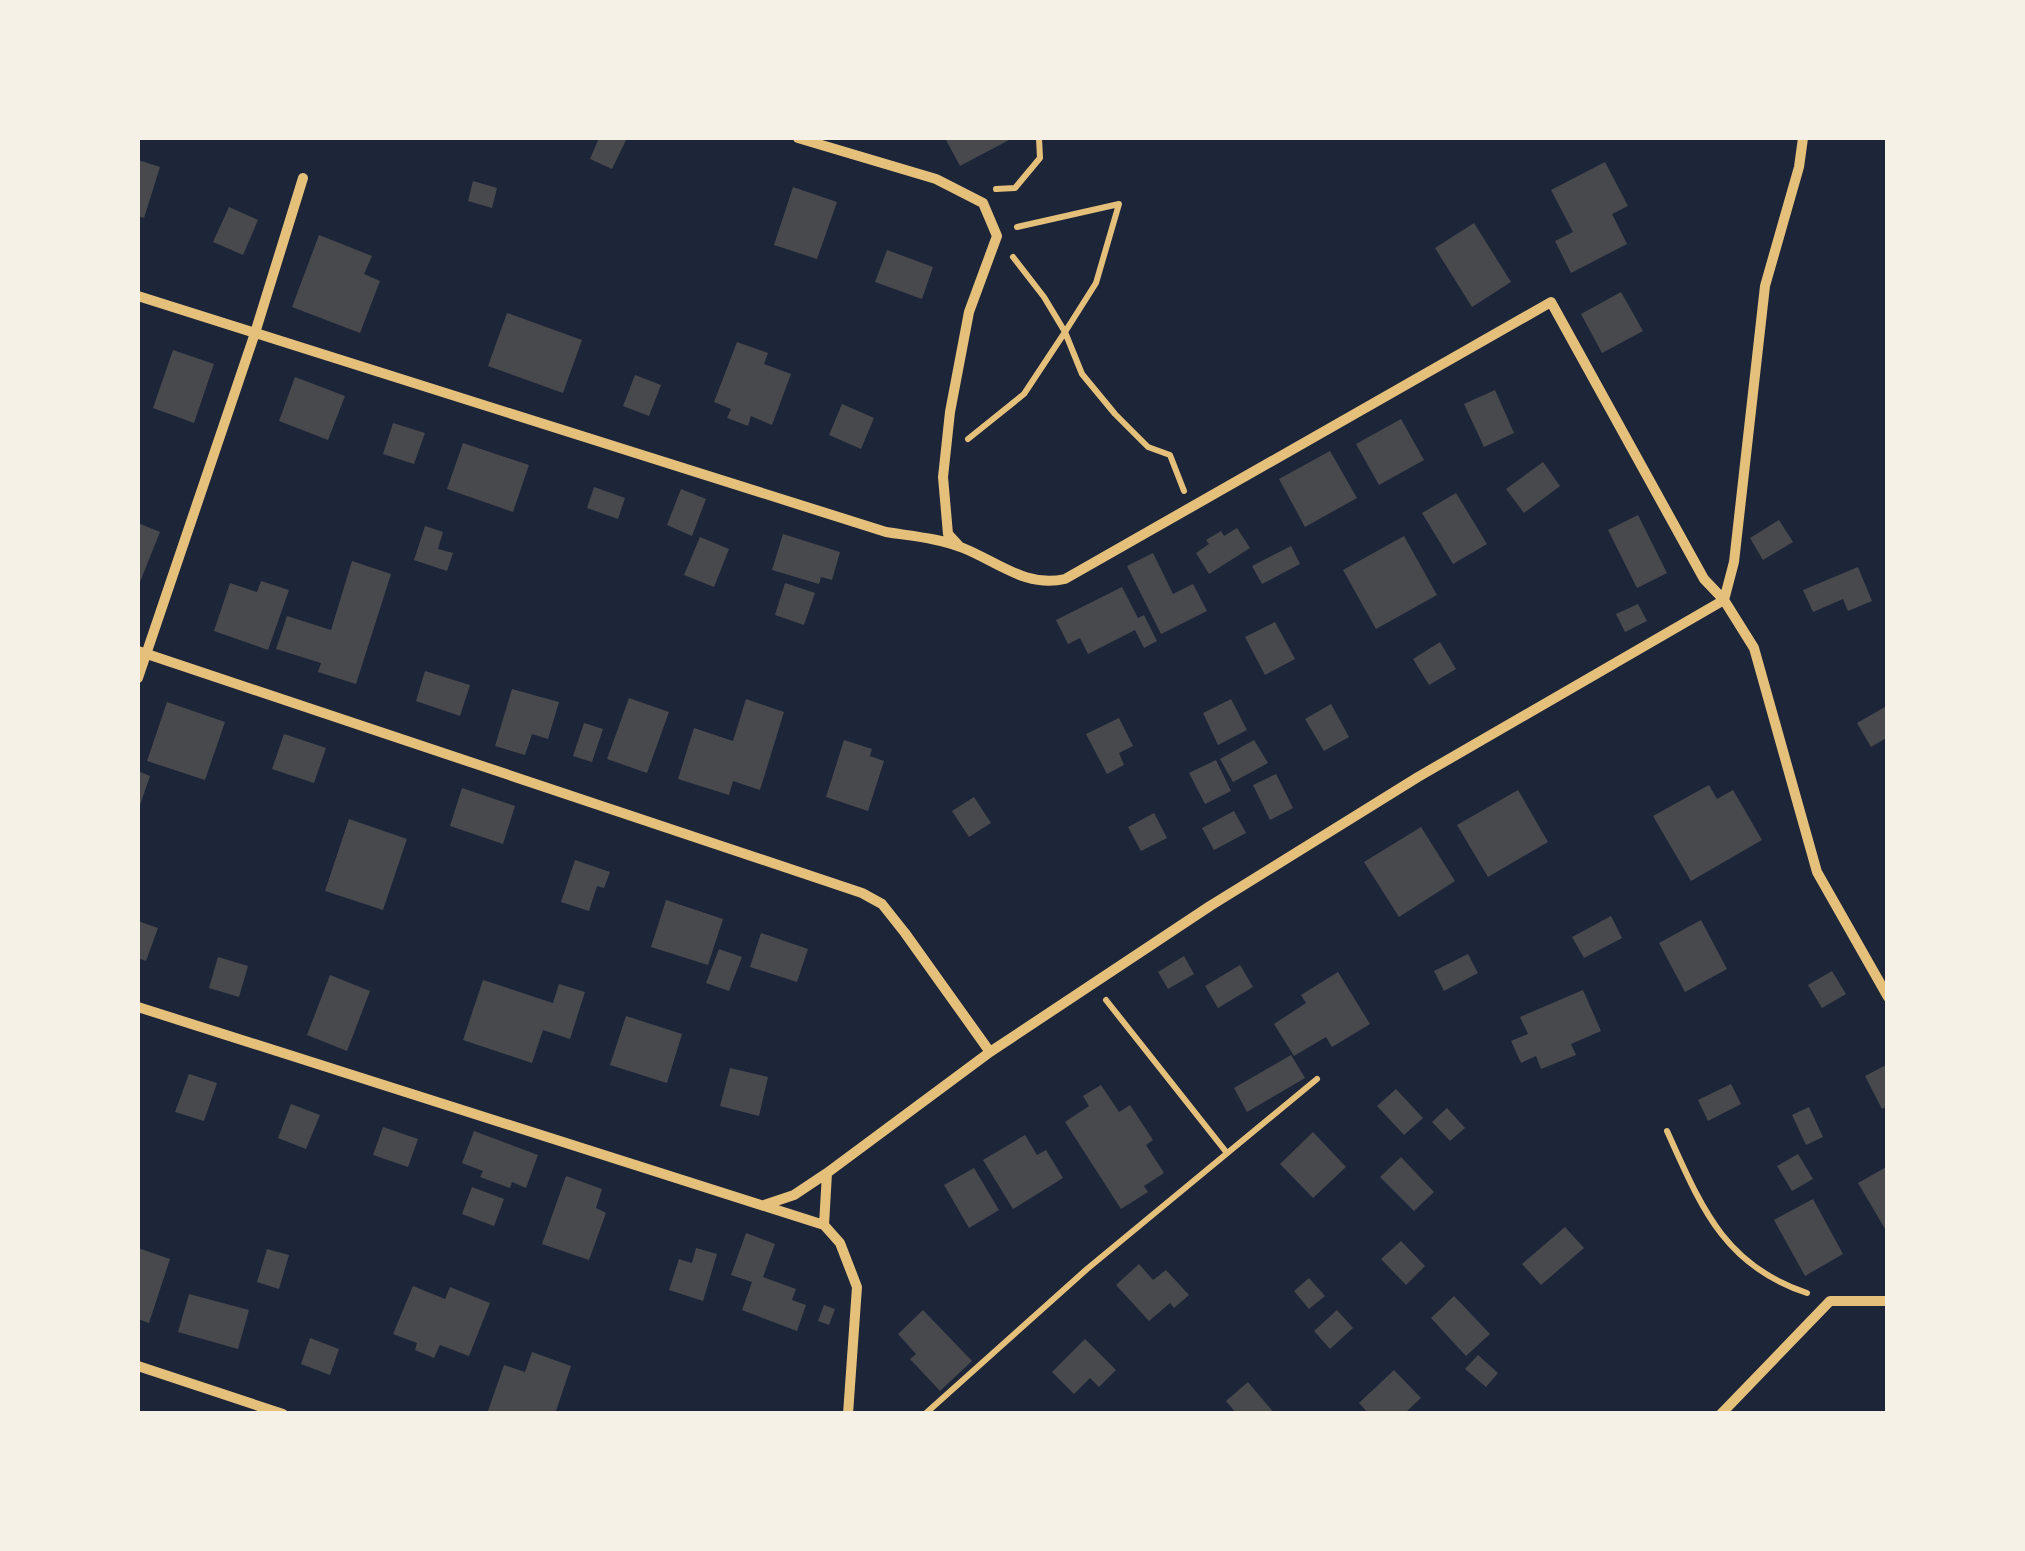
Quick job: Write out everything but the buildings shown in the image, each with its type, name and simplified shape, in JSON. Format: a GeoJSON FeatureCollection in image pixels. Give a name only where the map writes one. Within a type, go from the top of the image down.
{"type":"FeatureCollection","features":[{"type":"Feature","properties":{"kind":"street"},"geometry":{"type":"LineString","coordinates":[[798,138],[936,179],[982,203],[997,236],[969,312],[950,412],[943,477],[948,534],[960,546]]}},
{"type":"Feature","properties":{"kind":"street"},"geometry":{"type":"LineString","coordinates":[[763,1206],[794,1195],[990,1052],[1210,906],[1418,777],[1724,600],[1734,562],[1765,286],[1799,167],[1803,138]]}},
{"type":"Feature","properties":{"kind":"street"},"geometry":{"type":"LineString","coordinates":[[138,678],[141,652],[255,333],[303,178]]}},
{"type":"Feature","properties":{"kind":"street"},"geometry":{"type":"LineString","coordinates":[[138,296],[886,532],[960,546],[1019,576],[1046,583],[1065,579],[1551,302],[1704,579],[1724,600],[1754,648],[1817,872],[1888,997]]}},
{"type":"Feature","properties":{"kind":"street"},"geometry":{"type":"LineString","coordinates":[[141,652],[862,893],[882,904],[990,1052]]}},
{"type":"Feature","properties":{"kind":"street"},"geometry":{"type":"LineString","coordinates":[[138,1007],[824,1225],[840,1242],[857,1288],[848,1414]]}},
{"type":"Feature","properties":{"kind":"street"},"geometry":{"type":"LineString","coordinates":[[824,1225],[827,1172]]}},
{"type":"Feature","properties":{"kind":"street"},"geometry":{"type":"LineString","coordinates":[[1721,1414],[1830,1301],[1888,1301]]}},
{"type":"Feature","properties":{"kind":"street"},"geometry":{"type":"LineString","coordinates":[[138,1366],[283,1414]]}},
{"type":"Feature","properties":{"kind":"path"},"geometry":{"type":"LineString","coordinates":[[986,190],[1015,188],[1040,158],[1039,138]]}},
{"type":"Feature","properties":{"kind":"path"},"geometry":{"type":"LineString","coordinates":[[943,477],[968,439],[1024,394],[1064,332],[1096,283],[1120,204],[1027,223],[997,236],[1044,297],[1064,332],[1082,374],[1148,446],[1170,454],[1190,506]]}},
{"type":"Feature","properties":{"kind":"path"},"geometry":{"type":"LineString","coordinates":[[1093,983],[1227,1153]]}},
{"type":"Feature","properties":{"kind":"path"},"geometry":{"type":"LineString","coordinates":[[925,1414],[1087,1269],[1317,1079]]}},
{"type":"Feature","properties":{"kind":"path"},"geometry":{"type":"LineString","coordinates":[[1667,1131],[1701,1205],[1733,1250],[1786,1286],[1830,1301]]}},
{"type":"Feature","properties":{"kind":"shaded area"},"geometry":{"type":"Polygon","coordinates":[[[138,138],[1887,138],[1887,1413],[138,1413],[138,138]]]}}]}
